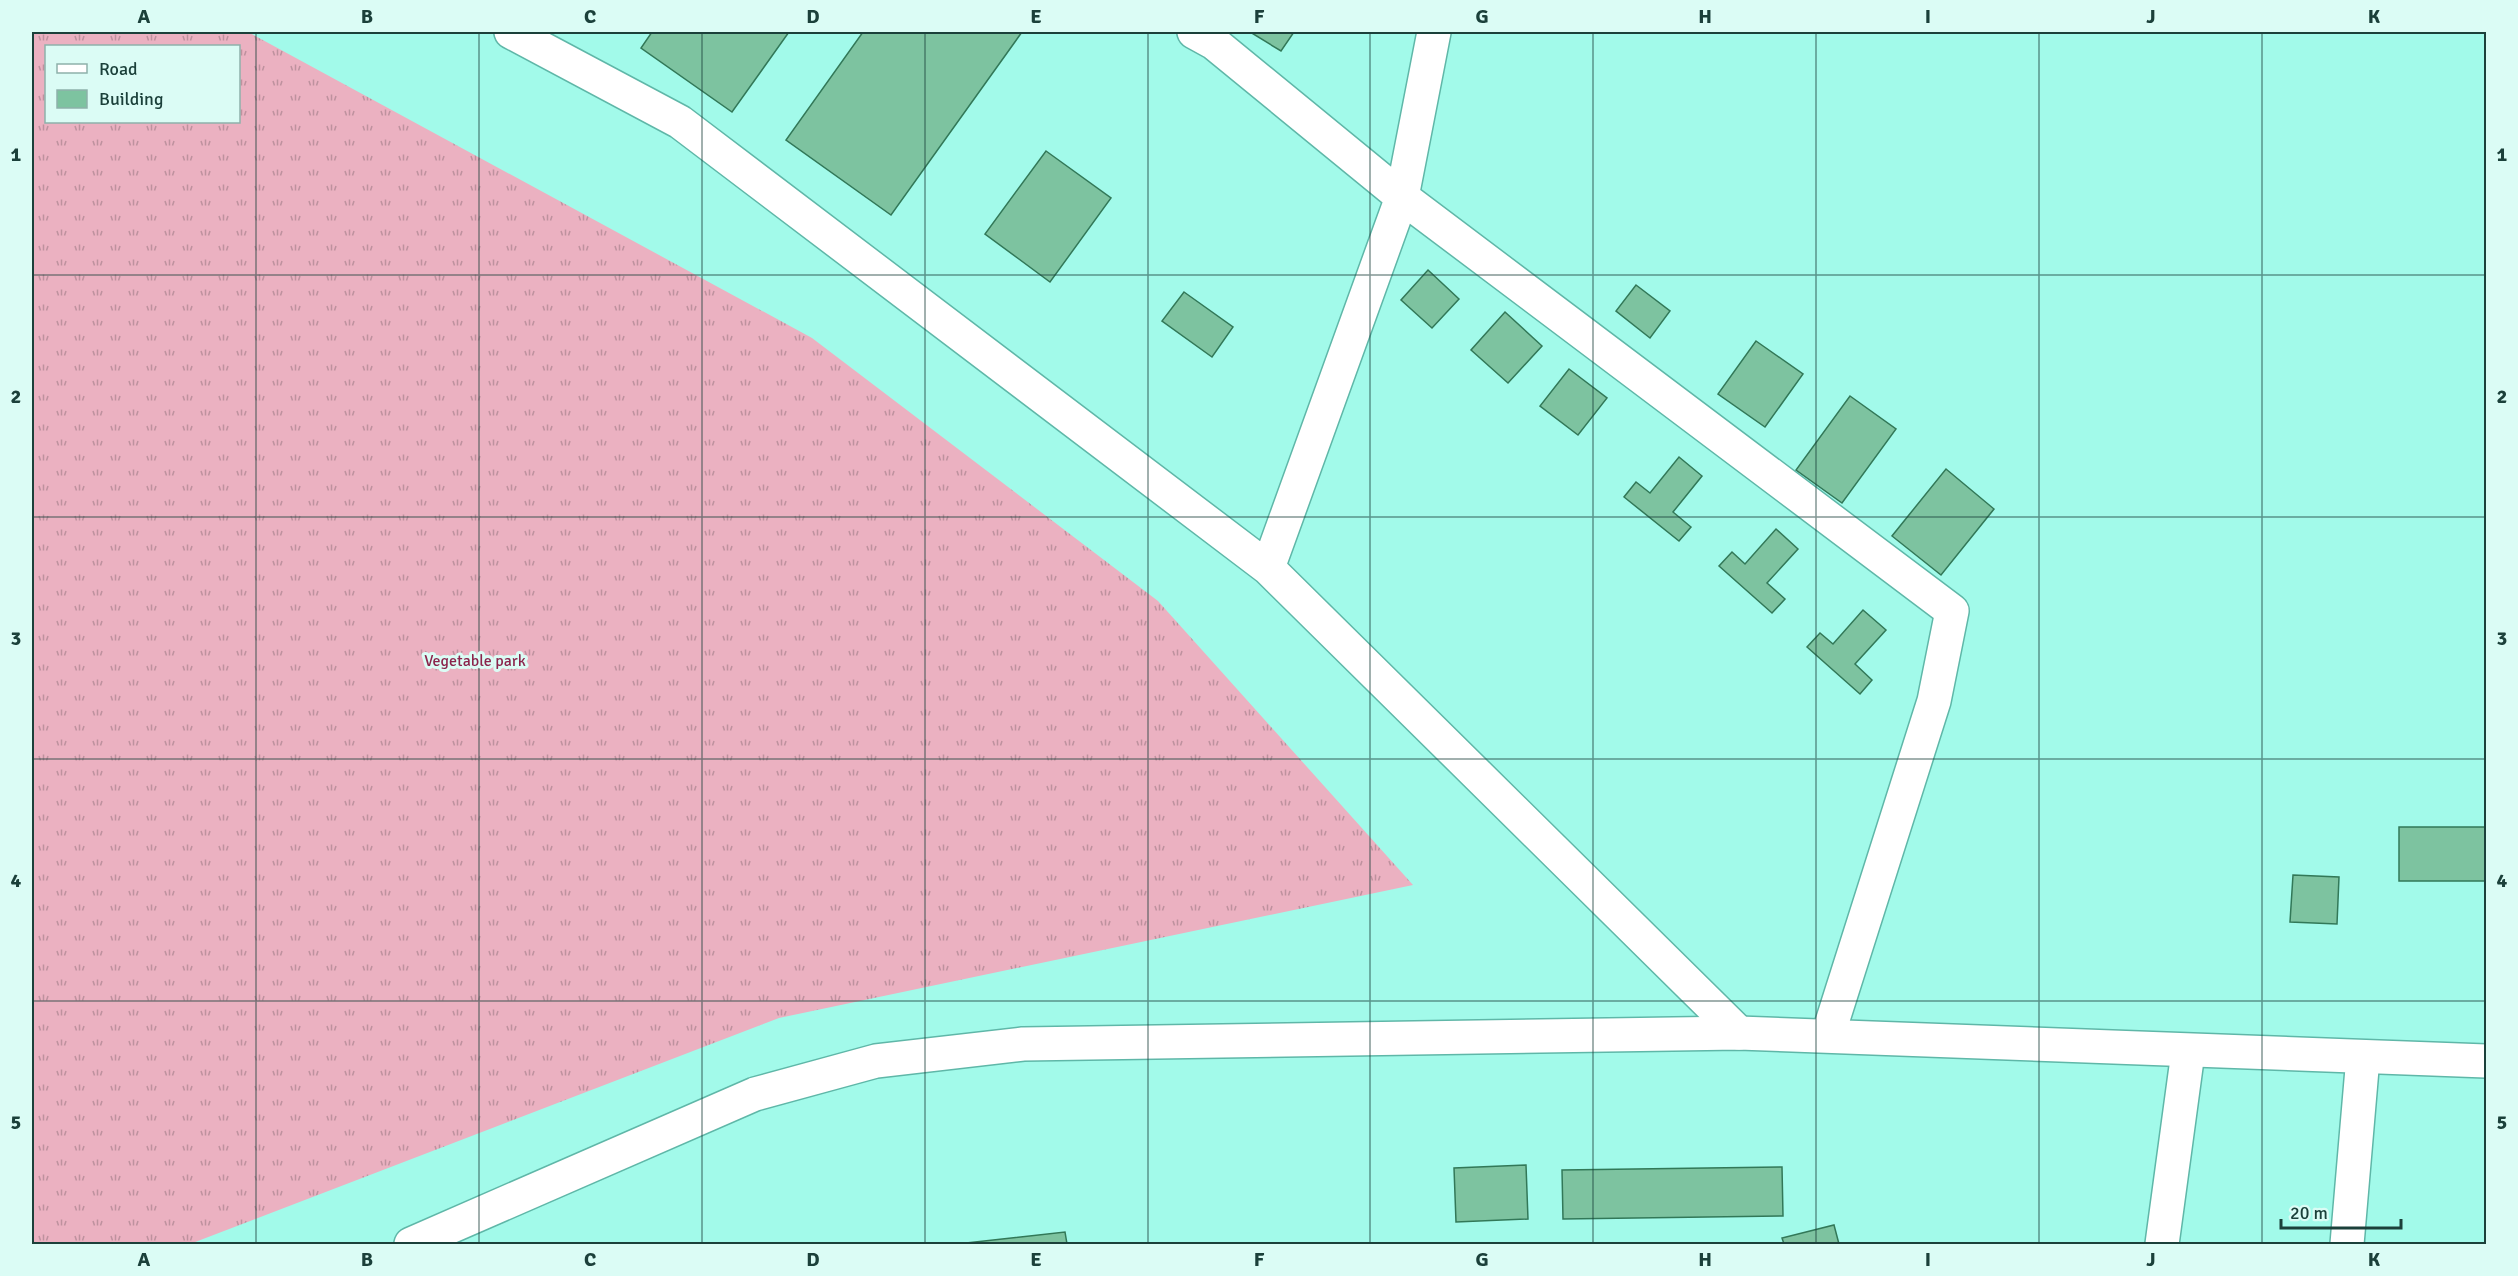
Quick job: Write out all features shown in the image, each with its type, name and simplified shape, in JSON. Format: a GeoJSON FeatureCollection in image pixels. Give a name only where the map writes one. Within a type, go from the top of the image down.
{"type":"FeatureCollection","features":[{"type":"Feature","properties":{"kind":"street"},"geometry":{"type":"LineString","coordinates":[[511,32],[680,122],[1268,568],[1739,1033]]}},
{"type":"Feature","properties":{"kind":"street"},"geometry":{"type":"LineString","coordinates":[[1194,32],[1214,43],[1402,197],[1952,611],[1934,701],[1828,1035]]}},
{"type":"Feature","properties":{"kind":"street"},"geometry":{"type":"LineString","coordinates":[[1268,568],[1402,197],[1434,32]]}},
{"type":"Feature","properties":{"kind":"street"},"geometry":{"type":"LineString","coordinates":[[411,1245],[755,1094],[876,1061],[1023,1044],[1739,1033],[2188,1052],[2487,1061]]}},
{"type":"Feature","properties":{"kind":"street"},"geometry":{"type":"LineString","coordinates":[[2162,1245],[2188,1052]]}},
{"type":"Feature","properties":{"kind":"street"},"geometry":{"type":"LineString","coordinates":[[2347,1245],[2363,1058]]}},
{"type":"Feature","properties":{"kind":"green space","name":"Vegetable park"},"geometry":{"type":"Polygon","coordinates":[[[32,32],[248,32],[812,338],[1158,601],[1413,885],[779,1018],[190,1244],[32,1244],[32,32]]]}},
{"type":"Feature","properties":{"kind":"building"},"geometry":{"type":"Polygon","coordinates":[[[652,32],[789,32],[732,112],[641,48],[652,32]]]}},
{"type":"Feature","properties":{"kind":"building"},"geometry":{"type":"Polygon","coordinates":[[[863,32],[1022,32],[891,215],[786,140],[863,32]]]}},
{"type":"Feature","properties":{"kind":"building"},"geometry":{"type":"Polygon","coordinates":[[[1250,32],[1294,32],[1281,51],[1250,32]]]}},
{"type":"Feature","properties":{"kind":"building"},"geometry":{"type":"Polygon","coordinates":[[[1046,151],[1111,198],[1050,282],[985,234],[1046,151]]]}},
{"type":"Feature","properties":{"kind":"building"},"geometry":{"type":"Polygon","coordinates":[[[1428,270],[1459,299],[1432,328],[1401,300],[1428,270]]]}},
{"type":"Feature","properties":{"kind":"building"},"geometry":{"type":"Polygon","coordinates":[[[1636,285],[1670,311],[1650,338],[1616,311],[1636,285]]]}},
{"type":"Feature","properties":{"kind":"building"},"geometry":{"type":"Polygon","coordinates":[[[1184,292],[1233,327],[1212,357],[1162,321],[1184,292]]]}},
{"type":"Feature","properties":{"kind":"building"},"geometry":{"type":"Polygon","coordinates":[[[1505,312],[1542,346],[1508,383],[1471,350],[1505,312]]]}},
{"type":"Feature","properties":{"kind":"building"},"geometry":{"type":"Polygon","coordinates":[[[1756,341],[1803,374],[1765,427],[1718,394],[1756,341]]]}},
{"type":"Feature","properties":{"kind":"building"},"geometry":{"type":"Polygon","coordinates":[[[1569,369],[1607,398],[1578,435],[1540,406],[1569,369]]]}},
{"type":"Feature","properties":{"kind":"building"},"geometry":{"type":"Polygon","coordinates":[[[1850,396],[1896,429],[1842,503],[1796,470],[1850,396]]]}},
{"type":"Feature","properties":{"kind":"building"},"geometry":{"type":"Polygon","coordinates":[[[1679,457],[1702,476],[1673,512],[1691,527],[1679,541],[1624,497],[1636,482],[1650,493],[1679,457]]]}},
{"type":"Feature","properties":{"kind":"building"},"geometry":{"type":"Polygon","coordinates":[[[1946,469],[1994,509],[1941,575],[1892,536],[1946,469]]]}},
{"type":"Feature","properties":{"kind":"building"},"geometry":{"type":"Polygon","coordinates":[[[1776,529],[1798,549],[1767,583],[1785,599],[1772,613],[1719,566],[1732,552],[1745,564],[1776,529]]]}},
{"type":"Feature","properties":{"kind":"building"},"geometry":{"type":"Polygon","coordinates":[[[1863,610],[1886,630],[1855,664],[1872,680],[1860,694],[1807,647],[1820,633],[1833,644],[1863,610]]]}},
{"type":"Feature","properties":{"kind":"building"},"geometry":{"type":"Polygon","coordinates":[[[2399,827],[2486,827],[2486,881],[2399,881],[2399,827]]]}},
{"type":"Feature","properties":{"kind":"building"},"geometry":{"type":"Polygon","coordinates":[[[2293,875],[2339,877],[2337,924],[2290,922],[2293,875]]]}},
{"type":"Feature","properties":{"kind":"building"},"geometry":{"type":"Polygon","coordinates":[[[1526,1165],[1528,1219],[1456,1222],[1454,1168],[1526,1165]]]}},
{"type":"Feature","properties":{"kind":"building"},"geometry":{"type":"Polygon","coordinates":[[[1782,1167],[1783,1216],[1563,1219],[1562,1170],[1782,1167]]]}},
{"type":"Feature","properties":{"kind":"building"},"geometry":{"type":"Polygon","coordinates":[[[1834,1225],[1839,1244],[1784,1244],[1782,1238],[1834,1225]]]}},
{"type":"Feature","properties":{"kind":"building"},"geometry":{"type":"Polygon","coordinates":[[[1065,1232],[1067,1244],[957,1244],[1065,1232]]]}}]}
